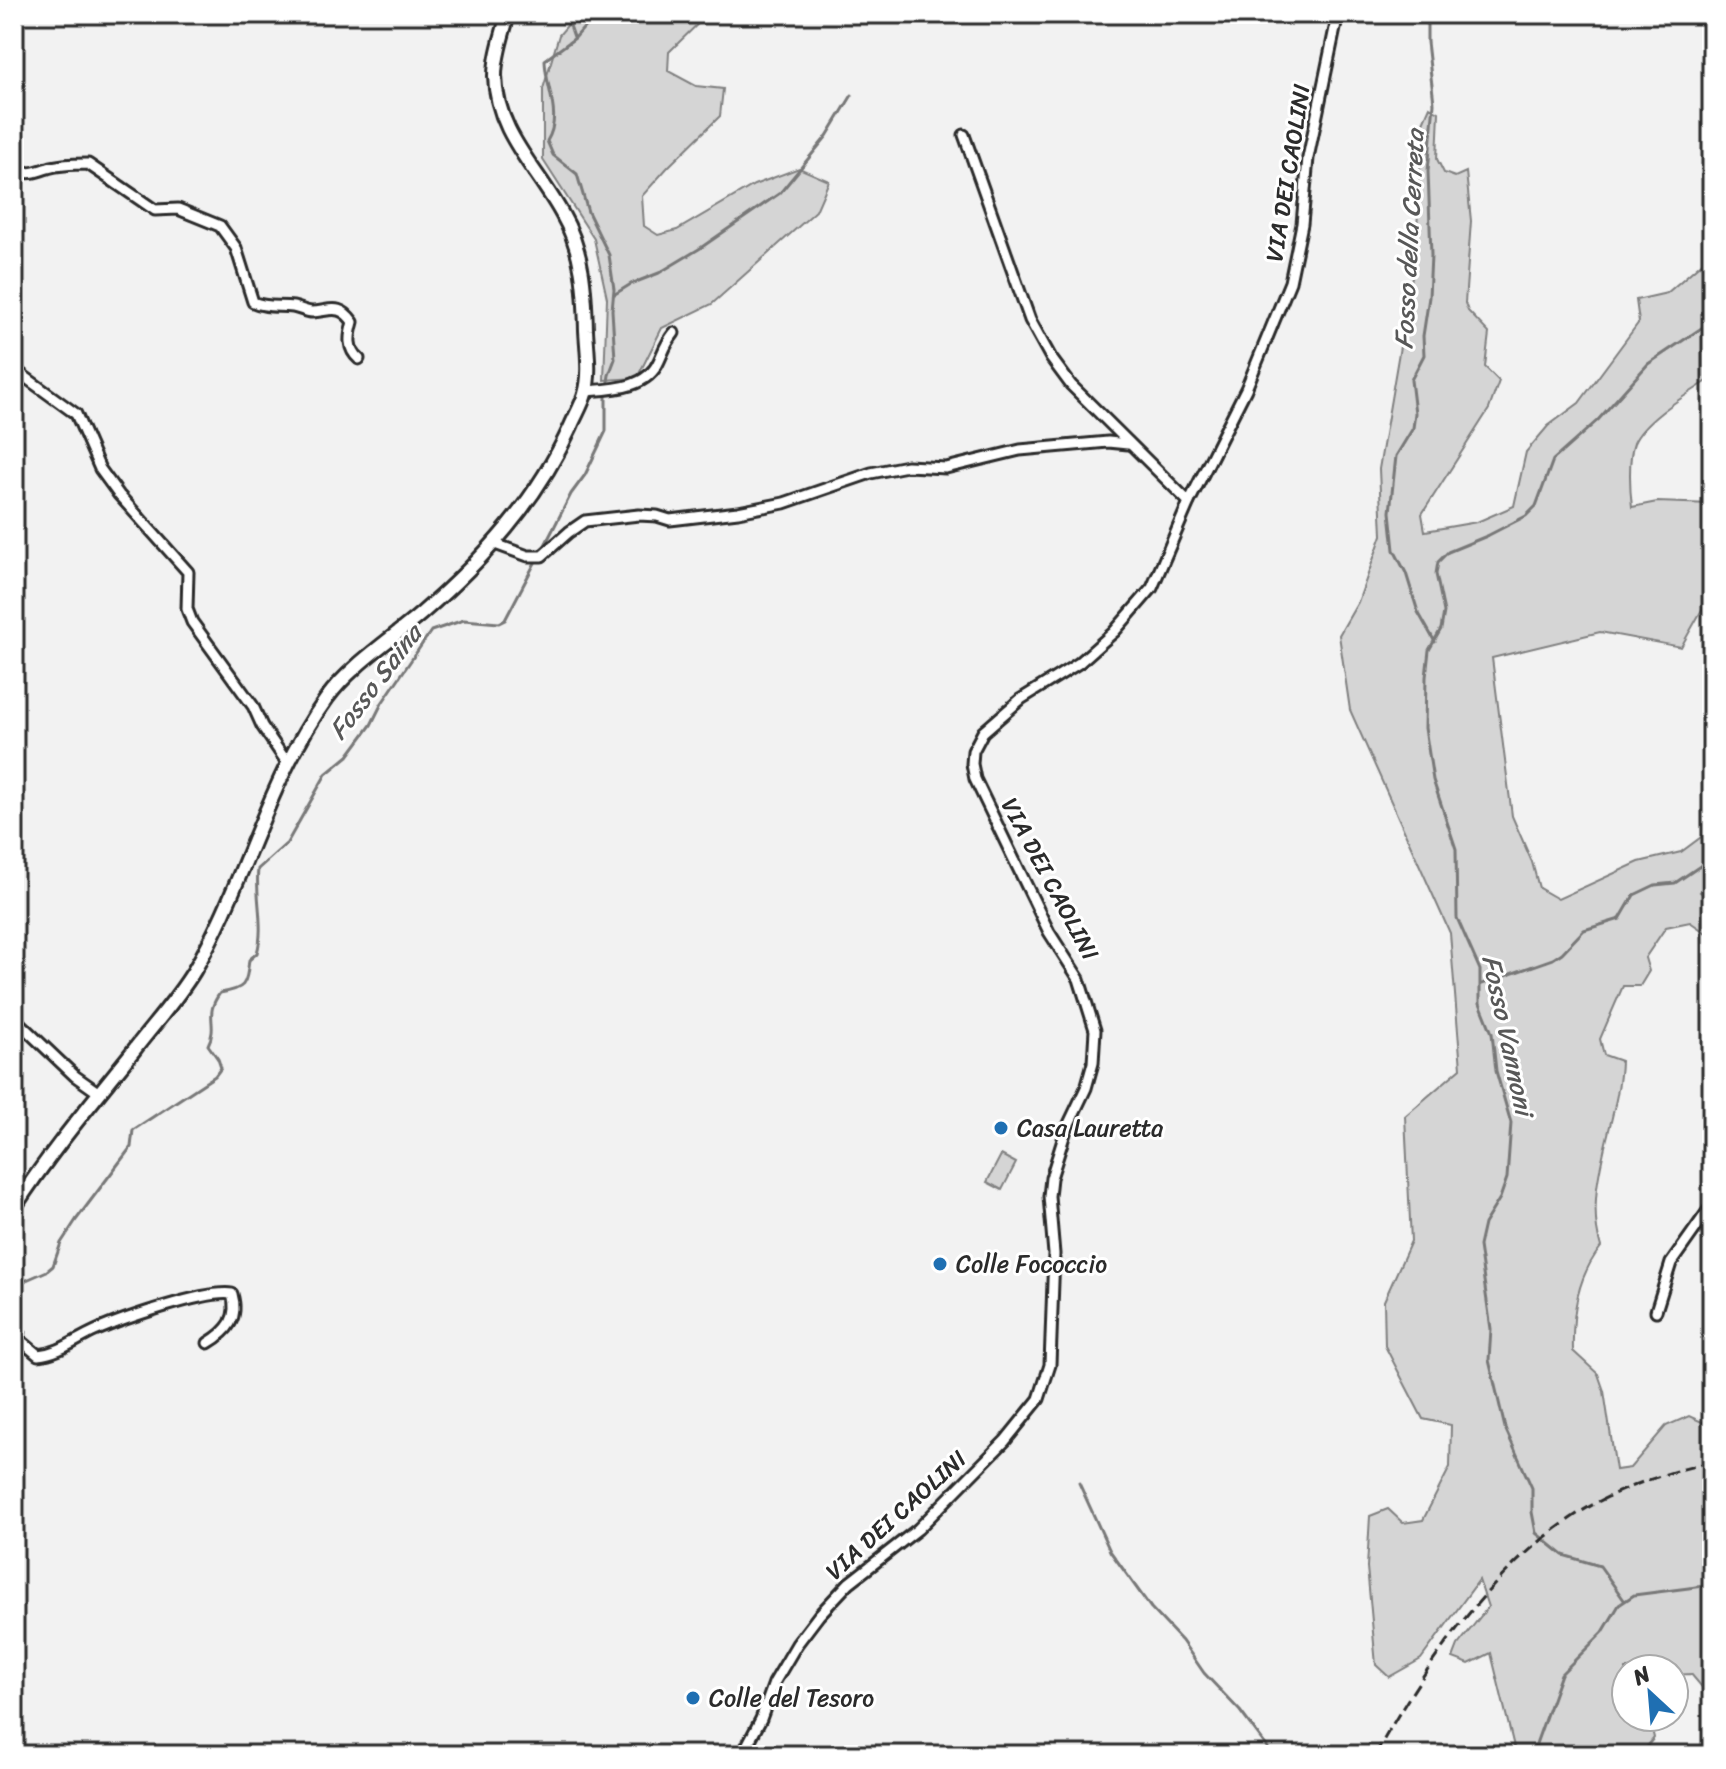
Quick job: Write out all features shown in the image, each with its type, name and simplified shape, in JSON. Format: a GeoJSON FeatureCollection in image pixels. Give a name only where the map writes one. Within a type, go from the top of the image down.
{"type":"FeatureCollection","features":[{"type":"Feature","properties":{"kind":"main road"},"geometry":{"type":"LineString","coordinates":[[14,1208],[64,1137],[191,975],[222,920],[256,832],[300,739],[341,681],[423,612],[495,544],[552,465],[586,391],[583,275],[578,249],[563,214],[504,124],[497,97],[495,74],[508,14]]}},
{"type":"Feature","properties":{"kind":"street","name":"VIA DEI CAOLINI"},"geometry":{"type":"LineString","coordinates":[[742,1755],[761,1719],[774,1683],[819,1615],[849,1583],[934,1514],[1028,1415],[1046,1382],[1052,1343],[1054,1254],[1049,1196],[1051,1178],[1066,1130],[1086,1088],[1093,1063],[1095,1030],[1079,979],[1049,932],[975,779],[973,751],[983,732],[1001,714],[1079,663],[1137,608],[1152,588],[1189,502],[1245,391],[1290,282],[1302,224],[1308,158],[1338,14]]}},
{"type":"Feature","properties":{"kind":"street"},"geometry":{"type":"LineString","coordinates":[[964,135],[1030,320],[1071,385],[1189,502]]}},
{"type":"Feature","properties":{"kind":"street"},"geometry":{"type":"LineString","coordinates":[[14,161],[26,173],[36,174],[48,168],[88,164],[155,210],[178,209],[220,226],[236,248],[253,302],[311,312],[338,309],[348,314],[353,322],[349,342],[352,353],[359,359]]}},
{"type":"Feature","properties":{"kind":"street"},"geometry":{"type":"LineString","coordinates":[[586,391],[625,387],[650,376],[659,362],[664,345],[674,333]]}},
{"type":"Feature","properties":{"kind":"street"},"geometry":{"type":"LineString","coordinates":[[14,369],[76,414],[100,469],[119,495],[188,572],[187,609],[192,622],[253,706],[267,736],[288,764]]}},
{"type":"Feature","properties":{"kind":"street"},"geometry":{"type":"LineString","coordinates":[[495,544],[528,556],[542,556],[585,521],[639,515],[670,520],[738,512],[784,503],[871,473],[907,466],[946,468],[1020,450],[1108,442],[1128,444]]}},
{"type":"Feature","properties":{"kind":"street"},"geometry":{"type":"LineString","coordinates":[[14,1018],[75,1076],[99,1093]]}},
{"type":"Feature","properties":{"kind":"street"},"geometry":{"type":"LineString","coordinates":[[1656,1311],[1671,1263],[1712,1205]]}},
{"type":"Feature","properties":{"kind":"street"},"geometry":{"type":"LineString","coordinates":[[17,1337],[38,1355],[53,1353],[115,1324],[201,1297],[224,1292],[232,1294],[233,1321],[208,1343]]}},
{"type":"Feature","properties":{"kind":"shaded area"},"geometry":{"type":"Polygon","coordinates":[[[577,14],[708,14],[669,52],[668,71],[696,86],[723,89],[720,116],[642,196],[644,226],[658,235],[677,230],[754,185],[799,168],[829,181],[816,211],[712,304],[662,328],[637,378],[604,380],[607,298],[594,239],[543,160],[543,89],[559,35],[577,14]]]}},
{"type":"Feature","properties":{"kind":"shaded area"},"geometry":{"type":"Polygon","coordinates":[[[1430,107],[1439,112],[1437,159],[1444,173],[1455,177],[1466,172],[1471,221],[1465,303],[1468,311],[1489,333],[1485,367],[1499,381],[1489,409],[1422,514],[1425,531],[1477,522],[1514,506],[1526,452],[1548,426],[1579,403],[1639,322],[1636,300],[1667,293],[1712,254],[1712,378],[1648,424],[1634,443],[1630,475],[1632,507],[1657,502],[1712,504],[1712,592],[1681,647],[1600,632],[1492,658],[1512,816],[1532,862],[1539,888],[1558,899],[1639,862],[1681,852],[1712,829],[1712,880],[1700,892],[1712,901],[1712,937],[1690,922],[1666,927],[1645,958],[1649,971],[1640,986],[1623,986],[1600,1039],[1604,1055],[1621,1061],[1619,1084],[1598,1178],[1596,1224],[1601,1247],[1581,1283],[1574,1323],[1573,1351],[1598,1374],[1604,1391],[1616,1470],[1630,1468],[1666,1426],[1689,1416],[1711,1426],[1712,1699],[1690,1674],[1690,1653],[1610,1653],[1610,1733],[1653,1733],[1654,1738],[1640,1755],[1513,1755],[1515,1751],[1491,1653],[1469,1664],[1453,1658],[1458,1645],[1488,1607],[1479,1580],[1421,1659],[1389,1677],[1376,1665],[1367,1567],[1370,1516],[1388,1509],[1403,1523],[1423,1520],[1450,1467],[1451,1425],[1423,1419],[1385,1346],[1384,1301],[1411,1241],[1405,1116],[1461,1068],[1450,933],[1350,710],[1339,635],[1358,602],[1382,535],[1379,469],[1416,253],[1422,125],[1430,107]]]}},
{"type":"Feature","properties":{"kind":"shaded area"},"geometry":{"type":"Polygon","coordinates":[[[1001,1155],[1016,1163],[1002,1190],[987,1182],[1001,1155]]]}},
{"type":"Feature","properties":{"kind":"waterway","name":"Fosso Saina"},"geometry":{"type":"LineString","coordinates":[[566,14],[574,37]]}},
{"type":"Feature","properties":{"kind":"waterway","name":"Fosso Saina"},"geometry":{"type":"LineString","coordinates":[[542,551],[606,431],[606,394],[615,359],[614,289],[609,255],[588,212],[577,174],[553,155],[547,141],[552,131],[553,111],[545,60],[598,17],[610,18],[622,14]]}},
{"type":"Feature","properties":{"kind":"waterway","name":"Fosso della Cerreta"},"geometry":{"type":"LineString","coordinates":[[1427,14],[1434,103],[1428,171],[1429,297],[1423,336],[1424,355],[1411,380],[1415,413],[1413,428],[1396,456],[1390,512],[1394,550],[1406,573],[1418,612],[1435,642]]}},
{"type":"Feature","properties":{"kind":"waterway"},"geometry":{"type":"LineString","coordinates":[[615,294],[699,249],[780,193],[827,136],[852,95]]}},
{"type":"Feature","properties":{"kind":"waterway","name":"Fosso Vannoni"},"geometry":{"type":"LineString","coordinates":[[1624,1600],[1600,1566],[1563,1555],[1536,1533],[1532,1488],[1505,1428],[1489,1360],[1491,1329],[1479,1246],[1484,1224],[1500,1198],[1507,1178],[1511,1123],[1496,1071],[1492,1033],[1480,1003],[1480,970],[1457,918],[1456,849],[1433,780],[1425,728],[1426,677],[1429,650],[1441,629],[1444,612],[1436,574],[1438,562],[1448,552],[1526,516],[1536,506],[1553,460],[1598,420],[1648,364],[1712,321]]}},
{"type":"Feature","properties":{"kind":"waterway","name":"Fosso Saina"},"geometry":{"type":"LineString","coordinates":[[14,1299],[22,1282],[53,1266],[61,1243],[76,1220],[131,1147],[133,1130],[215,1076],[221,1068],[208,1045],[212,1031],[212,1008],[220,993],[235,990],[243,984],[249,960],[257,953],[260,932],[258,869],[287,843],[326,774],[348,756],[371,725],[382,703],[431,631],[464,620],[499,623],[505,620],[538,557]]}},
{"type":"Feature","properties":{"kind":"waterway"},"geometry":{"type":"LineString","coordinates":[[1482,984],[1553,959],[1584,930],[1620,919],[1634,895],[1655,885],[1675,883],[1712,858]]}},
{"type":"Feature","properties":{"kind":"waterway","name":"Fosso Saina"},"geometry":{"type":"LineString","coordinates":[[14,1328],[26,1332],[25,1340]]}},
{"type":"Feature","properties":{"kind":"waterway","name":"Fosso Saina"},"geometry":{"type":"LineString","coordinates":[[14,1351],[20,1345]]}},
{"type":"Feature","properties":{"kind":"waterway"},"geometry":{"type":"LineString","coordinates":[[1079,1483],[1110,1551],[1151,1608],[1182,1641],[1204,1673],[1240,1711],[1273,1755]]}},
{"type":"Feature","properties":{"kind":"waterway"},"geometry":{"type":"LineString","coordinates":[[1532,1755],[1561,1674],[1603,1632],[1619,1605],[1634,1595],[1712,1585]]}},
{"type":"Feature","properties":{"kind":"railway"},"geometry":{"type":"LineString","coordinates":[[1375,1755],[1439,1653],[1490,1589],[1519,1560],[1549,1534],[1597,1502],[1645,1481],[1712,1462]]}},
{"type":"Feature","properties":{"kind":"place","name":"Casa Lauretta"},"geometry":{"type":"Point","coordinates":[1001,1128]}},
{"type":"Feature","properties":{"kind":"place","name":"Colle Fococcio"},"geometry":{"type":"Point","coordinates":[940,1264]}},
{"type":"Feature","properties":{"kind":"place","name":"Colle del Tesoro"},"geometry":{"type":"Point","coordinates":[693,1698]}}]}
